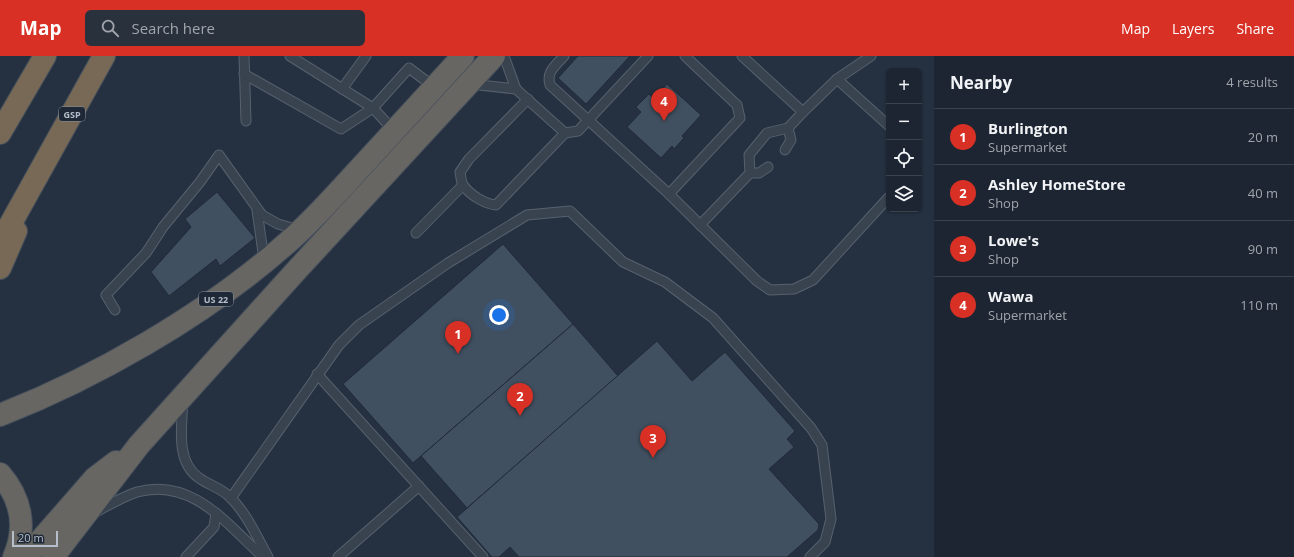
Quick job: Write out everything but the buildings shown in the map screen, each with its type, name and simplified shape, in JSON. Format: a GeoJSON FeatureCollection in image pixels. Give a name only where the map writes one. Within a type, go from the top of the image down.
{"type":"FeatureCollection","features":[{"type":"Feature","properties":{"kind":"highway"},"geometry":{"type":"LineString","coordinates":[[0,133],[45,56]]}},
{"type":"Feature","properties":{"kind":"highway","name":"GSP"},"geometry":{"type":"LineString","coordinates":[[0,243],[104,56]]}},
{"type":"Feature","properties":{"kind":"highway","name":"US 22"},"geometry":{"type":"LineString","coordinates":[[0,415],[54,392],[129,353],[201,309],[261,265],[301,230],[463,56]]}},
{"type":"Feature","properties":{"kind":"highway"},"geometry":{"type":"LineString","coordinates":[[53,557],[139,444],[184,397],[295,272],[494,56]]}},
{"type":"Feature","properties":{"kind":"highway"},"geometry":{"type":"LineString","coordinates":[[0,268],[40,172]]}},
{"type":"Feature","properties":{"kind":"highway"},"geometry":{"type":"LineString","coordinates":[[26,557],[95,478],[139,444]]}},
{"type":"Feature","properties":{"kind":"highway"},"geometry":{"type":"LineString","coordinates":[[0,474],[15,496],[21,517],[20,539],[14,557]]}},
{"type":"Feature","properties":{"kind":"lane"},"geometry":{"type":"LineString","coordinates":[[244,56],[246,121]]}},
{"type":"Feature","properties":{"kind":"lane"},"geometry":{"type":"LineString","coordinates":[[290,56],[373,108],[394,131]]}},
{"type":"Feature","properties":{"kind":"lane"},"geometry":{"type":"LineString","coordinates":[[342,89],[366,56]]}},
{"type":"Feature","properties":{"kind":"lane"},"geometry":{"type":"LineString","coordinates":[[504,56],[516,89],[565,133]]}},
{"type":"Feature","properties":{"kind":"lane"},"geometry":{"type":"LineString","coordinates":[[564,56],[550,70],[548,78],[550,86],[669,194],[757,281],[770,290],[794,289],[813,280],[886,200]]}},
{"type":"Feature","properties":{"kind":"lane"},"geometry":{"type":"LineString","coordinates":[[528,99],[469,159],[460,172],[463,185],[487,204],[496,205],[565,133],[578,131],[648,56]]}},
{"type":"Feature","properties":{"kind":"lane"},"geometry":{"type":"LineString","coordinates":[[669,194],[740,118],[737,104],[685,56]]}},
{"type":"Feature","properties":{"kind":"lane"},"geometry":{"type":"LineString","coordinates":[[742,56],[803,112]]}},
{"type":"Feature","properties":{"kind":"lane"},"geometry":{"type":"LineString","coordinates":[[750,173],[748,155],[767,133],[788,128],[837,80],[871,56]]}},
{"type":"Feature","properties":{"kind":"lane"},"geometry":{"type":"LineString","coordinates":[[244,74],[341,129],[373,108],[409,68],[434,87]]}},
{"type":"Feature","properties":{"kind":"lane"},"geometry":{"type":"LineString","coordinates":[[837,80],[886,123]]}},
{"type":"Feature","properties":{"kind":"lane"},"geometry":{"type":"LineString","coordinates":[[468,84],[516,89]]}},
{"type":"Feature","properties":{"kind":"lane"},"geometry":{"type":"LineString","coordinates":[[785,150],[791,140],[788,128]]}},
{"type":"Feature","properties":{"kind":"lane"},"geometry":{"type":"LineString","coordinates":[[115,310],[106,295],[146,252],[163,227],[219,155],[262,215],[278,224],[301,230]]}},
{"type":"Feature","properties":{"kind":"lane"},"geometry":{"type":"LineString","coordinates":[[700,225],[750,173],[759,173],[768,167]]}},
{"type":"Feature","properties":{"kind":"lane"},"geometry":{"type":"LineString","coordinates":[[416,233],[463,185]]}},
{"type":"Feature","properties":{"kind":"lane"},"geometry":{"type":"LineString","coordinates":[[256,208],[264,253],[261,265]]}},
{"type":"Feature","properties":{"kind":"lane"},"geometry":{"type":"LineString","coordinates":[[231,498],[317,374],[348,334],[448,263],[527,215],[570,211],[624,262],[665,282],[712,318],[812,428],[822,445],[831,519],[825,542],[810,557]]}},
{"type":"Feature","properties":{"kind":"lane"},"geometry":{"type":"LineString","coordinates":[[317,374],[483,557]]}},
{"type":"Feature","properties":{"kind":"lane"},"geometry":{"type":"LineString","coordinates":[[184,397],[182,449],[188,466],[198,478],[219,488],[231,498],[242,513],[268,557]]}},
{"type":"Feature","properties":{"kind":"lane"},"geometry":{"type":"LineString","coordinates":[[338,557],[419,486]]}},
{"type":"Feature","properties":{"kind":"lane"},"geometry":{"type":"LineString","coordinates":[[80,520],[126,496],[154,489],[180,492],[197,500],[216,513],[263,557]]}},
{"type":"Feature","properties":{"kind":"lane"},"geometry":{"type":"LineString","coordinates":[[186,557],[214,527],[216,513]]}},
{"type":"Feature","properties":{"kind":"place","name":"Wawa"},"geometry":{"type":"Point","coordinates":[664,121]}},
{"type":"Feature","properties":{"kind":"place","name":"Burlington"},"geometry":{"type":"Point","coordinates":[458,354]}},
{"type":"Feature","properties":{"kind":"place","name":"Ashley HomeStore"},"geometry":{"type":"Point","coordinates":[520,416]}},
{"type":"Feature","properties":{"kind":"place","name":"Lowe's"},"geometry":{"type":"Point","coordinates":[653,458]}}]}
